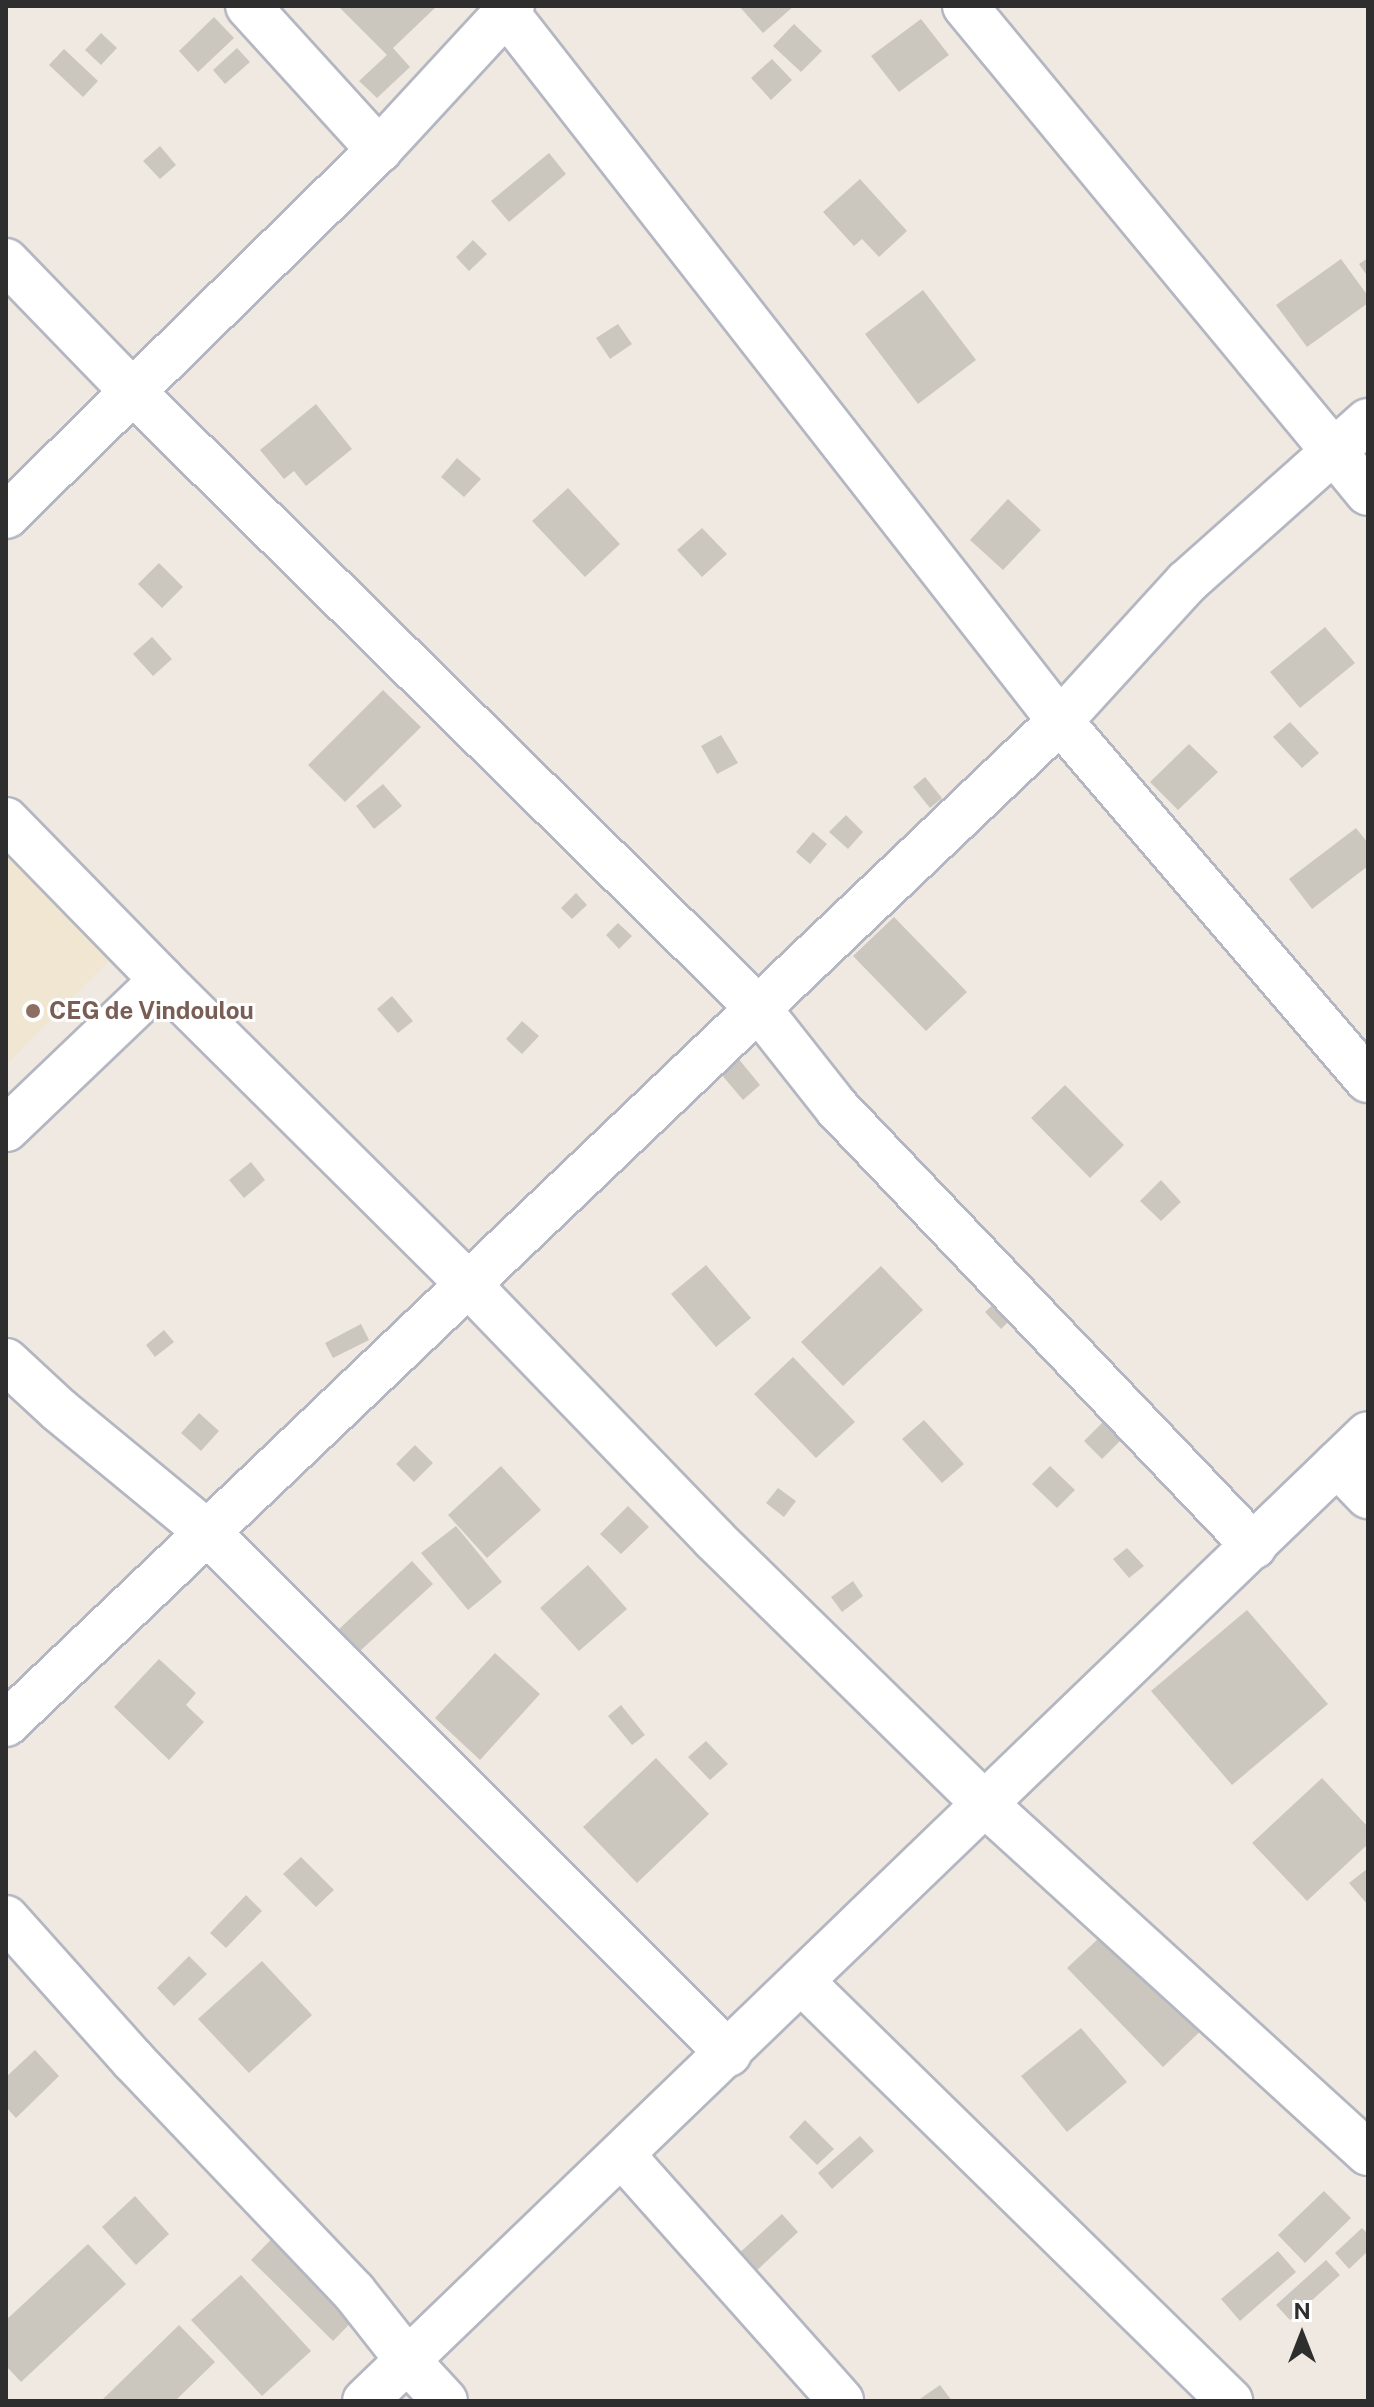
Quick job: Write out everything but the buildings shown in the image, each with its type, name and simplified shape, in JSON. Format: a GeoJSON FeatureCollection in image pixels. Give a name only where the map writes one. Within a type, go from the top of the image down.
{"type":"FeatureCollection","features":[{"type":"Feature","properties":{"kind":"street"},"geometry":{"type":"LineString","coordinates":[[248,6],[379,150]]}},
{"type":"Feature","properties":{"kind":"street"},"geometry":{"type":"LineString","coordinates":[[965,6],[1368,493]]}},
{"type":"Feature","properties":{"kind":"street"},"geometry":{"type":"LineString","coordinates":[[6,516],[379,150],[509,9],[1060,721],[1368,1080]]}},
{"type":"Feature","properties":{"kind":"street"},"geometry":{"type":"LineString","coordinates":[[6,261],[133,392],[758,1008],[837,1108],[1254,1546]]}},
{"type":"Feature","properties":{"kind":"street"},"geometry":{"type":"LineString","coordinates":[[6,1724],[1060,721],[1187,582],[1368,421]]}},
{"type":"Feature","properties":{"kind":"street"},"geometry":{"type":"LineString","coordinates":[[6,820],[468,1284],[714,1539],[986,1805],[1368,2153]]}},
{"type":"Feature","properties":{"kind":"street"},"geometry":{"type":"LineString","coordinates":[[6,1129],[162,980]]}},
{"type":"Feature","properties":{"kind":"street"},"geometry":{"type":"LineString","coordinates":[[6,1361],[59,1410],[207,1532],[729,2054]]}},
{"type":"Feature","properties":{"kind":"street"},"geometry":{"type":"LineString","coordinates":[[365,2401],[803,1983],[1368,1434]]}},
{"type":"Feature","properties":{"kind":"street"},"geometry":{"type":"LineString","coordinates":[[1337,1464],[1368,1496]]}},
{"type":"Feature","properties":{"kind":"street"},"geometry":{"type":"LineString","coordinates":[[6,1918],[133,2060],[354,2292],[409,2362],[445,2401]]}},
{"type":"Feature","properties":{"kind":"street"},"geometry":{"type":"LineString","coordinates":[[803,1983],[1230,2401]]}},
{"type":"Feature","properties":{"kind":"street"},"geometry":{"type":"LineString","coordinates":[[623,2156],[841,2401]]}},
{"type":"Feature","properties":{"kind":"shaded area","name":"CEG de Vindoulou"},"geometry":{"type":"Polygon","coordinates":[[[6,853],[113,957],[6,1065],[6,853]]]}},
{"type":"Feature","properties":{"kind":"place","name":"CEG de Vindoulou"},"geometry":{"type":"Point","coordinates":[33,1011]}}]}
